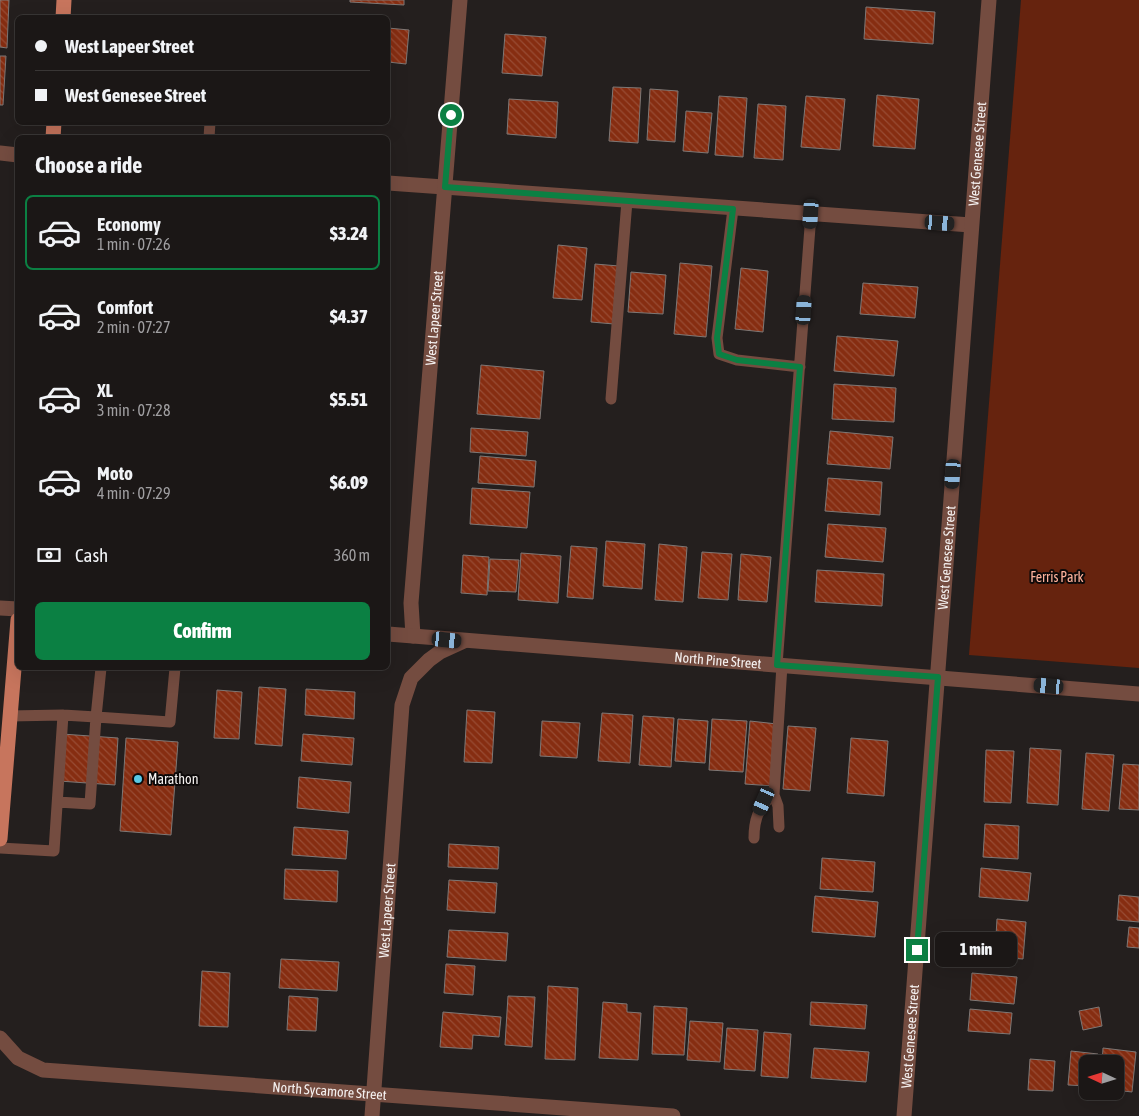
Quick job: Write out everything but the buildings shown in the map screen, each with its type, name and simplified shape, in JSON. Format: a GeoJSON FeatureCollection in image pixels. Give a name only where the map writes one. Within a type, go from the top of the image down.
{"type":"FeatureCollection","features":[{"type":"Feature","properties":{"kind":"main road"},"geometry":{"type":"LineString","coordinates":[[63,15],[64,0]]}},
{"type":"Feature","properties":{"kind":"main road"},"geometry":{"type":"LineString","coordinates":[[0,839],[15,652]]}},
{"type":"Feature","properties":{"kind":"street","name":"West Lapeer Street"},"geometry":{"type":"LineString","coordinates":[[413,636],[411,603],[460,0]]}},
{"type":"Feature","properties":{"kind":"street","name":"West Genesee Street"},"geometry":{"type":"LineString","coordinates":[[904,1116],[989,0]]}},
{"type":"Feature","properties":{"kind":"street"},"geometry":{"type":"LineString","coordinates":[[0,154],[15,155]]}},
{"type":"Feature","properties":{"kind":"street"},"geometry":{"type":"LineString","coordinates":[[390,183],[971,226]]}},
{"type":"Feature","properties":{"kind":"street"},"geometry":{"type":"LineString","coordinates":[[0,608],[15,609]]}},
{"type":"Feature","properties":{"kind":"street","name":"North Pine Street"},"geometry":{"type":"LineString","coordinates":[[390,634],[464,642],[938,677],[1139,694]]}},
{"type":"Feature","properties":{"kind":"street","name":"West Lapeer Street"},"geometry":{"type":"LineString","coordinates":[[372,1116],[402,706],[411,678],[440,652],[464,642]]}},
{"type":"Feature","properties":{"kind":"street","name":"North Sycamore Street"},"geometry":{"type":"LineString","coordinates":[[0,1038],[18,1058],[43,1070],[672,1116]]}},
{"type":"Feature","properties":{"kind":"lane"},"geometry":{"type":"LineString","coordinates":[[611,399],[627,201]]}},
{"type":"Feature","properties":{"kind":"lane"},"geometry":{"type":"LineString","coordinates":[[733,209],[717,338],[719,354],[737,360],[800,367]]}},
{"type":"Feature","properties":{"kind":"lane"},"geometry":{"type":"LineString","coordinates":[[779,827],[778,806],[774,795],[779,665],[811,214]]}},
{"type":"Feature","properties":{"kind":"lane"},"geometry":{"type":"LineString","coordinates":[[58,802],[90,804],[96,717],[102,670]]}},
{"type":"Feature","properties":{"kind":"lane"},"geometry":{"type":"LineString","coordinates":[[9,716],[63,715],[170,722],[175,670]]}},
{"type":"Feature","properties":{"kind":"lane"},"geometry":{"type":"LineString","coordinates":[[0,848],[54,852],[63,715]]}},
{"type":"Feature","properties":{"kind":"lane"},"geometry":{"type":"LineString","coordinates":[[754,838],[754,824],[764,801],[774,795]]}},
{"type":"Feature","properties":{"kind":"green space","name":"Ferris Park"},"geometry":{"type":"Polygon","coordinates":[[[1021,0],[1139,0],[1139,668],[969,655],[1021,0]]]}},
{"type":"Feature","properties":{"kind":"place","name":"Marathon"},"geometry":{"type":"Point","coordinates":[138,779]}},
{"type":"Feature","properties":{"kind":"route"},"geometry":{"type":"LineString","coordinates":[[451,115],[445,187],[733,209],[717,338],[719,354],[737,360],[800,367],[777,665],[938,677],[917,950]]}}]}
